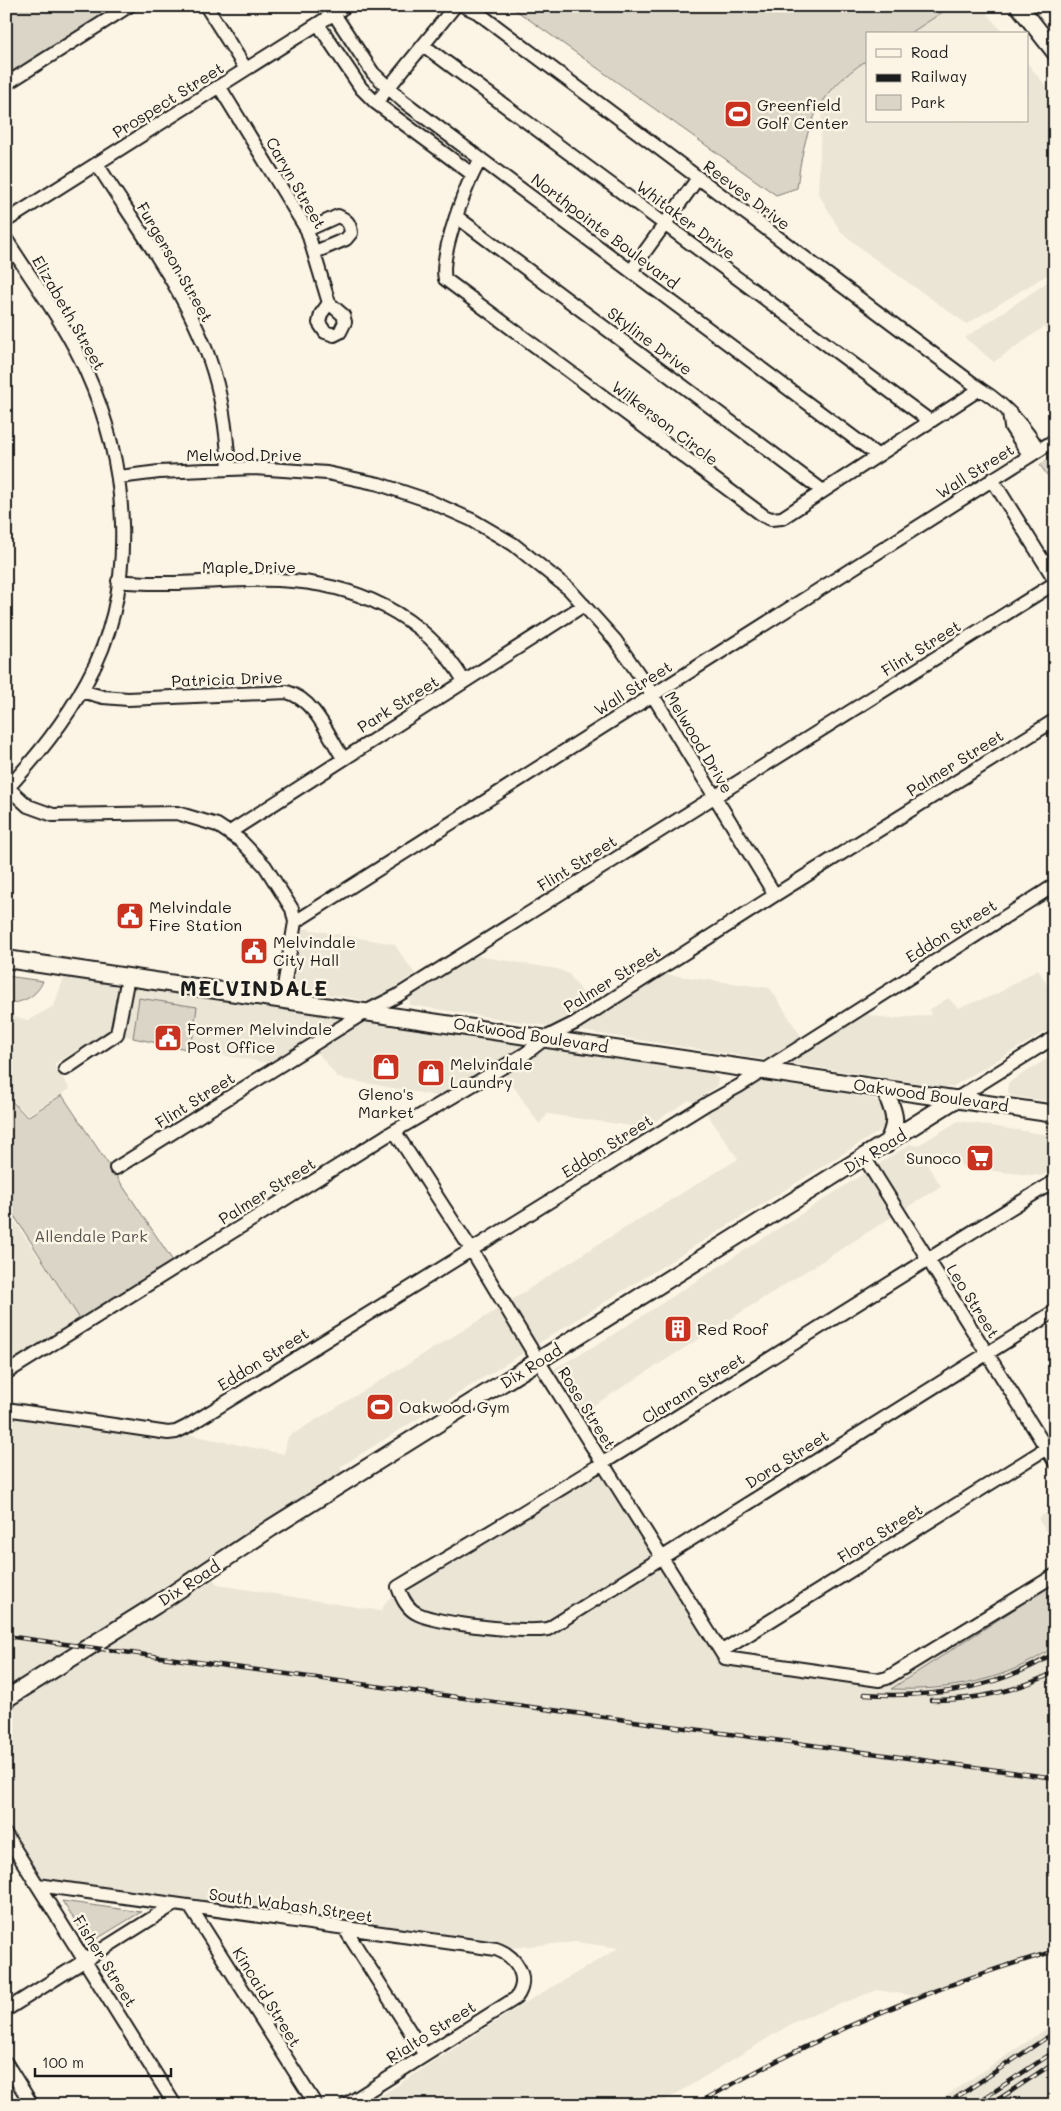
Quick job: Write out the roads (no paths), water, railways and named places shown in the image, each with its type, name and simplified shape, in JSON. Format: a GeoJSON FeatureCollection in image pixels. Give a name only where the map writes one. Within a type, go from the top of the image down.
{"type":"FeatureCollection","features":[{"type":"Feature","properties":{"kind":"main road"},"geometry":{"type":"LineString","coordinates":[[1019,6],[1055,52]]}},
{"type":"Feature","properties":{"kind":"main road","name":"Oakwood Boulevard"},"geometry":{"type":"LineString","coordinates":[[6,959],[282,998],[1055,1114]]}},
{"type":"Feature","properties":{"kind":"main road"},"geometry":{"type":"LineString","coordinates":[[884,1088],[895,1116],[894,1130],[886,1145]]}},
{"type":"Feature","properties":{"kind":"main road","name":"Dix Road"},"geometry":{"type":"LineString","coordinates":[[6,1699],[156,1605],[271,1528],[886,1145],[956,1099]]}},
{"type":"Feature","properties":{"kind":"street"},"geometry":{"type":"LineString","coordinates":[[6,84],[129,6]]}},
{"type":"Feature","properties":{"kind":"street"},"geometry":{"type":"LineString","coordinates":[[206,6],[246,69]]}},
{"type":"Feature","properties":{"kind":"street","name":"Prospect Street"},"geometry":{"type":"LineString","coordinates":[[6,221],[346,6]]}},
{"type":"Feature","properties":{"kind":"street"},"geometry":{"type":"LineString","coordinates":[[376,103],[390,90],[455,6]]}},
{"type":"Feature","properties":{"kind":"street","name":"Reeves Drive"},"geometry":{"type":"LineString","coordinates":[[464,6],[476,12],[980,389],[999,401],[1026,430],[1034,453]]}},
{"type":"Feature","properties":{"kind":"street","name":"Northpointe Boulevard"},"geometry":{"type":"LineString","coordinates":[[334,14],[373,73],[390,90],[877,455]]}},
{"type":"Feature","properties":{"kind":"street"},"geometry":{"type":"LineString","coordinates":[[318,24],[361,88],[376,103],[472,174]]}},
{"type":"Feature","properties":{"kind":"street","name":"Whitaker Drive"},"geometry":{"type":"LineString","coordinates":[[423,45],[930,421]]}},
{"type":"Feature","properties":{"kind":"street","name":"Caryn Street"},"geometry":{"type":"LineString","coordinates":[[219,86],[307,230],[329,303]]}},
{"type":"Feature","properties":{"kind":"street","name":"Wilkerson Circle"},"geometry":{"type":"LineString","coordinates":[[481,159],[472,174],[443,260],[445,279],[764,516],[771,519],[782,518],[980,389]]}},
{"type":"Feature","properties":{"kind":"street","name":"Furgerson Street"},"geometry":{"type":"LineString","coordinates":[[97,164],[176,288],[201,338],[210,360],[219,393],[229,469]]}},
{"type":"Feature","properties":{"kind":"street"},"geometry":{"type":"LineString","coordinates":[[630,271],[698,178]]}},
{"type":"Feature","properties":{"kind":"street"},"geometry":{"type":"LineString","coordinates":[[307,230],[338,216],[346,219],[350,226],[351,233],[346,239],[315,252]]}},
{"type":"Feature","properties":{"kind":"street","name":"Skyline Drive"},"geometry":{"type":"LineString","coordinates":[[457,218],[823,491]]}},
{"type":"Feature","properties":{"kind":"street","name":"Elizabeth Street"},"geometry":{"type":"LineString","coordinates":[[6,239],[72,343],[86,369],[106,422],[119,477],[122,531],[118,581],[112,614],[101,650],[81,691],[49,742],[7,789]]}},
{"type":"Feature","properties":{"kind":"street","name":"Wall Street"},"geometry":{"type":"LineString","coordinates":[[295,922],[1055,440]]}},
{"type":"Feature","properties":{"kind":"street","name":"Melwood Drive"},"geometry":{"type":"LineString","coordinates":[[119,477],[159,472],[276,468],[327,473],[379,484],[426,500],[472,520],[513,544],[550,572],[584,605],[615,640],[775,894]]}},
{"type":"Feature","properties":{"kind":"street"},"geometry":{"type":"LineString","coordinates":[[992,479],[1055,580]]}},
{"type":"Feature","properties":{"kind":"street","name":"Maple Drive"},"geometry":{"type":"LineString","coordinates":[[118,581],[166,584],[279,580],[312,584],[344,591],[386,607],[417,626],[445,653],[464,681]]}},
{"type":"Feature","properties":{"kind":"street","name":"Flint Street"},"geometry":{"type":"LineString","coordinates":[[116,1168],[367,1011],[397,996],[1055,583]]}},
{"type":"Feature","properties":{"kind":"street","name":"Park Street"},"geometry":{"type":"LineString","coordinates":[[230,832],[584,605]]}},
{"type":"Feature","properties":{"kind":"street","name":"Patricia Drive"},"geometry":{"type":"LineString","coordinates":[[81,691],[104,697],[128,699],[287,692],[301,698],[310,706],[343,758]]}},
{"type":"Feature","properties":{"kind":"street","name":"Palmer Street"},"geometry":{"type":"LineString","coordinates":[[6,1373],[394,1132],[525,1054],[547,1038],[575,1023],[775,894],[1055,720]]}},
{"type":"Feature","properties":{"kind":"street"},"geometry":{"type":"LineString","coordinates":[[7,789],[28,806],[52,815],[178,813],[205,819],[230,832],[266,866],[292,909],[295,922],[282,998]]}},
{"type":"Feature","properties":{"kind":"street","name":"Eddon Street"},"geometry":{"type":"LineString","coordinates":[[6,1409],[176,1432],[708,1103],[739,1086],[1055,885]]}},
{"type":"Feature","properties":{"kind":"street"},"geometry":{"type":"LineString","coordinates":[[64,1069],[117,1034],[120,1027],[128,977]]}},
{"type":"Feature","properties":{"kind":"street"},"geometry":{"type":"LineString","coordinates":[[956,1099],[1055,1037]]}},
{"type":"Feature","properties":{"kind":"street","name":"Rose Street"},"geometry":{"type":"LineString","coordinates":[[394,1132],[471,1249],[539,1362],[722,1651]]}},
{"type":"Feature","properties":{"kind":"street","name":"Leo Street"},"geometry":{"type":"LineString","coordinates":[[864,1157],[986,1354],[1050,1446],[1055,1462]]}},
{"type":"Feature","properties":{"kind":"street","name":"Clarann Street"},"geometry":{"type":"LineString","coordinates":[[535,1631],[439,1620],[418,1614],[406,1605],[398,1587],[603,1464],[927,1259],[1055,1181]]}},
{"type":"Feature","properties":{"kind":"street","name":"Dora Street"},"geometry":{"type":"LineString","coordinates":[[535,1631],[548,1629],[1055,1311]]}},
{"type":"Feature","properties":{"kind":"street","name":"Flora Street"},"geometry":{"type":"LineString","coordinates":[[722,1651],[1050,1446]]}},
{"type":"Feature","properties":{"kind":"street"},"geometry":{"type":"LineString","coordinates":[[722,1651],[726,1658],[734,1661],[884,1679],[896,1675],[1055,1575]]}},
{"type":"Feature","properties":{"kind":"street","name":"Fisher Street"},"geometry":{"type":"LineString","coordinates":[[6,1835],[175,2105]]}},
{"type":"Feature","properties":{"kind":"street","name":"South Wabash Street"},"geometry":{"type":"LineString","coordinates":[[38,1885],[191,1908],[496,1949],[514,1961],[523,1980]]}},
{"type":"Feature","properties":{"kind":"street"},"geometry":{"type":"LineString","coordinates":[[6,2010],[173,1905]]}},
{"type":"Feature","properties":{"kind":"street","name":"Kincaid Street"},"geometry":{"type":"LineString","coordinates":[[191,1908],[316,2105]]}},
{"type":"Feature","properties":{"kind":"street"},"geometry":{"type":"LineString","coordinates":[[345,1929],[425,2055]]}},
{"type":"Feature","properties":{"kind":"street","name":"Rialto Street"},"geometry":{"type":"LineString","coordinates":[[346,2105],[516,1998],[522,1988],[523,1980]]}},
{"type":"Feature","properties":{"kind":"street"},"geometry":{"type":"LineString","coordinates":[[6,2063],[32,2105]]}},
{"type":"Feature","properties":{"kind":"railway"},"geometry":{"type":"LineString","coordinates":[[6,1636],[1055,1778]]}},
{"type":"Feature","properties":{"kind":"railway"},"geometry":{"type":"LineString","coordinates":[[864,1694],[939,1693],[963,1689],[1010,1676],[1033,1666],[1055,1653]]}},
{"type":"Feature","properties":{"kind":"railway"},"geometry":{"type":"LineString","coordinates":[[931,1700],[948,1700],[995,1694],[1025,1685],[1055,1672]]}},
{"type":"Feature","properties":{"kind":"railway"},"geometry":{"type":"LineString","coordinates":[[695,2105],[781,2059],[870,2017],[961,1981],[1055,1951]]}},
{"type":"Feature","properties":{"kind":"railway"},"geometry":{"type":"LineString","coordinates":[[945,2105],[1055,2032]]}},
{"type":"Feature","properties":{"kind":"railway"},"geometry":{"type":"LineString","coordinates":[[974,2105],[1055,2051]]}},
{"type":"Feature","properties":{"kind":"railway"},"geometry":{"type":"LineString","coordinates":[[990,2105],[1055,2062]]}},
{"type":"Feature","properties":{"kind":"place","name":"Greenfield Golf Center"},"geometry":{"type":"Point","coordinates":[738,114]}},
{"type":"Feature","properties":{"kind":"place","name":"Melvindale Fire Station"},"geometry":{"type":"Point","coordinates":[130,916]}},
{"type":"Feature","properties":{"kind":"place","name":"Melvindale City Hall"},"geometry":{"type":"Point","coordinates":[254,951]}},
{"type":"Feature","properties":{"kind":"place","name":"Former Melvindale Post Office"},"geometry":{"type":"Point","coordinates":[168,1038]}},
{"type":"Feature","properties":{"kind":"place","name":"Gleno's Market"},"geometry":{"type":"Point","coordinates":[386,1067]}},
{"type":"Feature","properties":{"kind":"place","name":"Melvindale Laundry"},"geometry":{"type":"Point","coordinates":[431,1073]}},
{"type":"Feature","properties":{"kind":"place","name":"Sunoco"},"geometry":{"type":"Point","coordinates":[980,1158]}},
{"type":"Feature","properties":{"kind":"place","name":"Red Roof"},"geometry":{"type":"Point","coordinates":[678,1329]}},
{"type":"Feature","properties":{"kind":"place","name":"Oakwood Gym"},"geometry":{"type":"Point","coordinates":[380,1407]}},
{"type":"Feature","properties":{"kind":"district","name":"MELVINDALE"},"geometry":{"type":"Point","coordinates":[254,989]}},
{"type":"Feature","properties":{"kind":"park label","name":"Allendale Park"},"geometry":{"type":"Point","coordinates":[91,1236]}}]}
